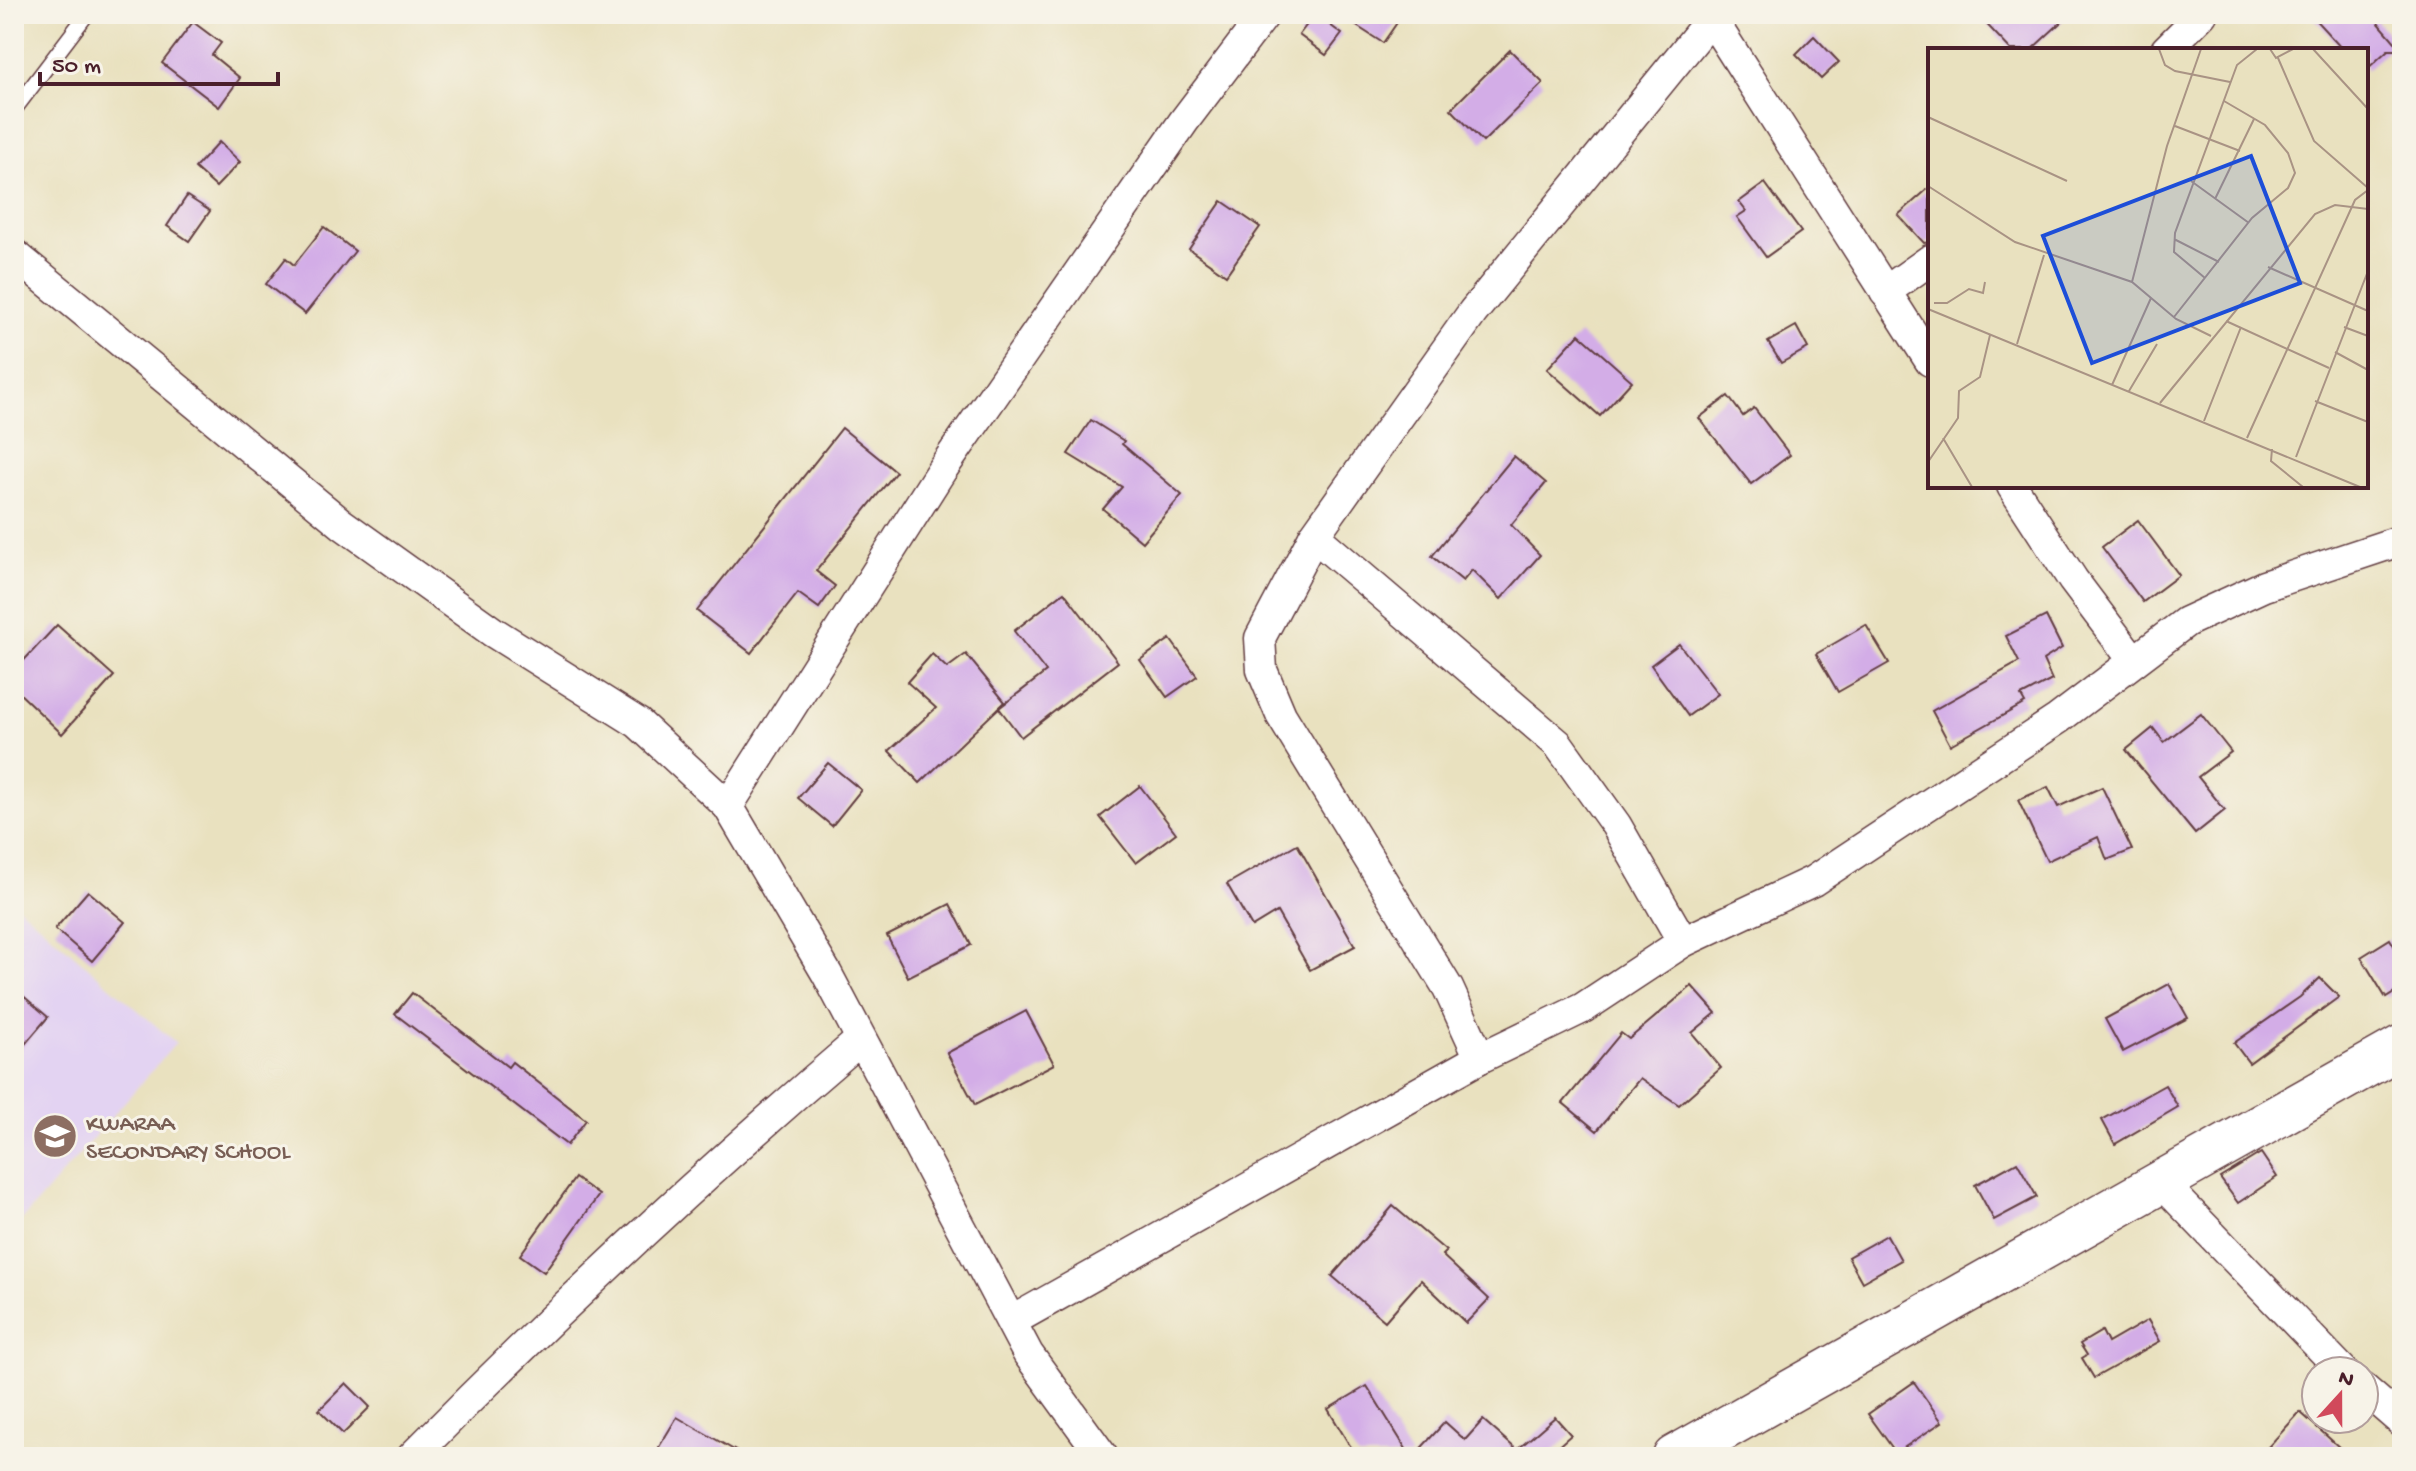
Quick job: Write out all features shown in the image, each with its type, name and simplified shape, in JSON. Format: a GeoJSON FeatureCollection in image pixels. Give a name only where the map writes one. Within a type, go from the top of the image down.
{"type":"FeatureCollection","features":[{"type":"Feature","properties":{"kind":"street"},"geometry":{"type":"LineString","coordinates":[[728,806],[941,471],[1184,121],[1265,14]]}},
{"type":"Feature","properties":{"kind":"street"},"geometry":{"type":"LineString","coordinates":[[2168,48],[2202,14]]}},
{"type":"Feature","properties":{"kind":"street"},"geometry":{"type":"LineString","coordinates":[[1480,1058],[1448,988],[1281,715],[1262,670],[1260,638],[1265,625],[1314,536],[1473,312],[1713,16],[1928,358]]}},
{"type":"Feature","properties":{"kind":"street"},"geometry":{"type":"LineString","coordinates":[[14,254],[342,524],[493,632],[638,723],[728,806],[776,882],[1028,1354],[1103,1457]]}},
{"type":"Feature","properties":{"kind":"street"},"geometry":{"type":"LineString","coordinates":[[1885,292],[1928,261]]}},
{"type":"Feature","properties":{"kind":"street"},"geometry":{"type":"LineString","coordinates":[[2013,488],[2073,580],[2134,661]]}},
{"type":"Feature","properties":{"kind":"street"},"geometry":{"type":"LineString","coordinates":[[1314,536],[1558,744],[1616,825],[1683,942]]}},
{"type":"Feature","properties":{"kind":"street"},"geometry":{"type":"LineString","coordinates":[[1012,1321],[1480,1058],[1583,1008],[1683,942],[1813,881],[2058,719],[2186,622],[2251,592],[2402,540]]}},
{"type":"Feature","properties":{"kind":"street"},"geometry":{"type":"LineString","coordinates":[[412,1457],[573,1296],[755,1129],[859,1041]]}},
{"type":"Feature","properties":{"kind":"street"},"geometry":{"type":"LineString","coordinates":[[1674,1457],[2402,1046]]}},
{"type":"Feature","properties":{"kind":"street"},"geometry":{"type":"LineString","coordinates":[[2160,1181],[2328,1355]]}},
{"type":"Feature","properties":{"kind":"street"},"geometry":{"type":"LineString","coordinates":[[2380,1403],[2402,1422]]}},
{"type":"Feature","properties":{"kind":"lane"},"geometry":{"type":"LineString","coordinates":[[14,110],[87,14]]}},
{"type":"Feature","properties":{"kind":"shaded area","name":"KWARAA SECONDARY SCHOOL"},"geometry":{"type":"Polygon","coordinates":[[[14,903],[176,1043],[14,1229],[14,903]]]}},
{"type":"Feature","properties":{"kind":"building"},"geometry":{"type":"Polygon","coordinates":[[[1315,14],[1342,34],[1326,55],[1299,35],[1315,14]]]}},
{"type":"Feature","properties":{"kind":"building"},"geometry":{"type":"Polygon","coordinates":[[[1338,14],[1403,14],[1383,43],[1338,14]]]}},
{"type":"Feature","properties":{"kind":"building"},"geometry":{"type":"Polygon","coordinates":[[[1977,14],[2070,14],[2033,48],[2009,48],[1977,14]]]}},
{"type":"Feature","properties":{"kind":"building"},"geometry":{"type":"Polygon","coordinates":[[[2310,14],[2371,14],[2402,50],[2388,50],[2368,68],[2368,48],[2341,48],[2310,14]]]}},
{"type":"Feature","properties":{"kind":"building"},"geometry":{"type":"Polygon","coordinates":[[[193,22],[221,43],[212,55],[240,78],[219,107],[162,63],[193,22]]]}},
{"type":"Feature","properties":{"kind":"building"},"geometry":{"type":"Polygon","coordinates":[[[1814,36],[1839,62],[1821,79],[1796,54],[1814,36]]]}},
{"type":"Feature","properties":{"kind":"building"},"geometry":{"type":"Polygon","coordinates":[[[1510,50],[1543,83],[1483,142],[1451,109],[1510,50]]]}},
{"type":"Feature","properties":{"kind":"building"},"geometry":{"type":"Polygon","coordinates":[[[219,142],[240,162],[216,187],[195,168],[219,142]]]}},
{"type":"Feature","properties":{"kind":"building"},"geometry":{"type":"Polygon","coordinates":[[[1765,183],[1801,232],[1766,257],[1737,217],[1746,211],[1739,202],[1765,183]]]}},
{"type":"Feature","properties":{"kind":"building"},"geometry":{"type":"Polygon","coordinates":[[[1928,189],[1928,242],[1924,243],[1898,215],[1928,189]]]}},
{"type":"Feature","properties":{"kind":"building"},"geometry":{"type":"Polygon","coordinates":[[[187,196],[210,211],[189,241],[167,226],[187,196]]]}},
{"type":"Feature","properties":{"kind":"building"},"geometry":{"type":"Polygon","coordinates":[[[1222,201],[1260,227],[1226,275],[1189,249],[1222,201]]]}},
{"type":"Feature","properties":{"kind":"building"},"geometry":{"type":"Polygon","coordinates":[[[324,227],[355,251],[305,314],[266,284],[286,258],[294,265],[324,227]]]}},
{"type":"Feature","properties":{"kind":"building"},"geometry":{"type":"Polygon","coordinates":[[[1796,326],[1808,348],[1781,363],[1768,342],[1796,326]]]}},
{"type":"Feature","properties":{"kind":"building"},"geometry":{"type":"Polygon","coordinates":[[[1579,334],[1632,381],[1600,416],[1547,369],[1579,334]]]}},
{"type":"Feature","properties":{"kind":"building"},"geometry":{"type":"Polygon","coordinates":[[[1728,396],[1743,416],[1754,408],[1790,455],[1751,484],[1699,418],[1728,396]]]}},
{"type":"Feature","properties":{"kind":"building"},"geometry":{"type":"Polygon","coordinates":[[[1091,420],[1124,441],[1122,444],[1182,495],[1142,542],[1103,509],[1122,487],[1068,454],[1091,420]]]}},
{"type":"Feature","properties":{"kind":"building"},"geometry":{"type":"Polygon","coordinates":[[[842,428],[896,472],[816,571],[835,586],[819,608],[798,593],[751,653],[697,611],[842,428]]]}},
{"type":"Feature","properties":{"kind":"building"},"geometry":{"type":"Polygon","coordinates":[[[1514,456],[1546,483],[1511,525],[1540,555],[1501,599],[1472,570],[1463,581],[1432,556],[1514,456]]]}},
{"type":"Feature","properties":{"kind":"building"},"geometry":{"type":"Polygon","coordinates":[[[2138,520],[2179,575],[2143,602],[2102,547],[2138,520]]]}},
{"type":"Feature","properties":{"kind":"building"},"geometry":{"type":"Polygon","coordinates":[[[1064,592],[1118,662],[1021,737],[999,708],[1046,672],[1014,631],[1064,592]]]}},
{"type":"Feature","properties":{"kind":"building"},"geometry":{"type":"Polygon","coordinates":[[[2046,616],[2062,648],[2043,660],[2052,680],[2021,696],[2025,703],[1950,745],[1932,711],[2019,662],[2006,636],[2046,616]]]}},
{"type":"Feature","properties":{"kind":"building"},"geometry":{"type":"Polygon","coordinates":[[[57,625],[114,676],[62,734],[14,688],[14,671],[57,625]]]}},
{"type":"Feature","properties":{"kind":"building"},"geometry":{"type":"Polygon","coordinates":[[[1866,625],[1889,663],[1838,692],[1816,654],[1866,625]]]}},
{"type":"Feature","properties":{"kind":"building"},"geometry":{"type":"Polygon","coordinates":[[[1170,639],[1197,676],[1167,697],[1140,660],[1170,639]]]}},
{"type":"Feature","properties":{"kind":"building"},"geometry":{"type":"Polygon","coordinates":[[[1679,644],[1718,694],[1688,716],[1651,665],[1679,644]]]}},
{"type":"Feature","properties":{"kind":"building"},"geometry":{"type":"Polygon","coordinates":[[[932,654],[947,668],[966,654],[1005,702],[920,783],[889,751],[936,708],[907,682],[932,654]]]}},
{"type":"Feature","properties":{"kind":"building"},"geometry":{"type":"Polygon","coordinates":[[[2201,714],[2231,752],[2198,777],[2225,810],[2195,834],[2126,750],[2153,728],[2164,742],[2201,714]]]}},
{"type":"Feature","properties":{"kind":"building"},"geometry":{"type":"Polygon","coordinates":[[[828,763],[861,790],[832,826],[798,798],[828,763]]]}},
{"type":"Feature","properties":{"kind":"building"},"geometry":{"type":"Polygon","coordinates":[[[1140,786],[1176,833],[1136,863],[1100,817],[1140,786]]]}},
{"type":"Feature","properties":{"kind":"building"},"geometry":{"type":"Polygon","coordinates":[[[2048,787],[2058,807],[2102,787],[2132,850],[2107,860],[2098,837],[2047,861],[2018,800],[2048,787]]]}},
{"type":"Feature","properties":{"kind":"building"},"geometry":{"type":"Polygon","coordinates":[[[1297,844],[1355,946],[1310,970],[1277,912],[1252,927],[1227,884],[1297,844]]]}},
{"type":"Feature","properties":{"kind":"building"},"geometry":{"type":"Polygon","coordinates":[[[88,891],[125,922],[92,961],[55,929],[88,891]]]}},
{"type":"Feature","properties":{"kind":"building"},"geometry":{"type":"Polygon","coordinates":[[[950,904],[971,945],[908,977],[887,936],[950,904]]]}},
{"type":"Feature","properties":{"kind":"building"},"geometry":{"type":"Polygon","coordinates":[[[2390,939],[2402,959],[2402,988],[2386,998],[2361,957],[2390,939]]]}},
{"type":"Feature","properties":{"kind":"building"},"geometry":{"type":"Polygon","coordinates":[[[2320,978],[2339,997],[2249,1063],[2234,1043],[2300,997],[2320,978]]]}},
{"type":"Feature","properties":{"kind":"building"},"geometry":{"type":"Polygon","coordinates":[[[2169,984],[2188,1018],[2123,1052],[2105,1019],[2169,984]]]}},
{"type":"Feature","properties":{"kind":"building"},"geometry":{"type":"Polygon","coordinates":[[[1692,986],[1716,1013],[1692,1033],[1721,1068],[1679,1105],[1640,1078],[1597,1131],[1563,1103],[1621,1033],[1629,1039],[1692,986]]]}},
{"type":"Feature","properties":{"kind":"building"},"geometry":{"type":"Polygon","coordinates":[[[14,988],[48,1017],[14,1057],[14,988]]]}},
{"type":"Feature","properties":{"kind":"building"},"geometry":{"type":"Polygon","coordinates":[[[412,993],[508,1067],[512,1062],[586,1120],[567,1145],[395,1014],[412,993]]]}},
{"type":"Feature","properties":{"kind":"building"},"geometry":{"type":"Polygon","coordinates":[[[1026,1011],[1054,1064],[975,1105],[947,1053],[1026,1011]]]}},
{"type":"Feature","properties":{"kind":"building"},"geometry":{"type":"Polygon","coordinates":[[[2165,1085],[2178,1107],[2115,1144],[2102,1120],[2165,1085]]]}},
{"type":"Feature","properties":{"kind":"building"},"geometry":{"type":"Polygon","coordinates":[[[2261,1153],[2277,1177],[2238,1203],[2220,1178],[2261,1153]]]}},
{"type":"Feature","properties":{"kind":"building"},"geometry":{"type":"Polygon","coordinates":[[[2017,1162],[2037,1197],[1994,1220],[1975,1185],[2017,1162]]]}},
{"type":"Feature","properties":{"kind":"building"},"geometry":{"type":"Polygon","coordinates":[[[575,1178],[599,1195],[544,1272],[520,1255],[575,1178]]]}},
{"type":"Feature","properties":{"kind":"building"},"geometry":{"type":"Polygon","coordinates":[[[1393,1206],[1446,1251],[1442,1255],[1489,1299],[1466,1323],[1421,1280],[1385,1321],[1332,1276],[1393,1206]]]}},
{"type":"Feature","properties":{"kind":"building"},"geometry":{"type":"Polygon","coordinates":[[[1887,1235],[1901,1260],[1862,1282],[1848,1257],[1887,1235]]]}},
{"type":"Feature","properties":{"kind":"building"},"geometry":{"type":"Polygon","coordinates":[[[2148,1320],[2160,1341],[2094,1378],[2082,1358],[2087,1355],[2080,1344],[2102,1331],[2108,1343],[2148,1320]]]}},
{"type":"Feature","properties":{"kind":"building"},"geometry":{"type":"Polygon","coordinates":[[[1914,1382],[1942,1422],[1896,1453],[1868,1414],[1914,1382]]]}},
{"type":"Feature","properties":{"kind":"building"},"geometry":{"type":"Polygon","coordinates":[[[346,1383],[370,1407],[343,1434],[319,1410],[346,1383]]]}},
{"type":"Feature","properties":{"kind":"building"},"geometry":{"type":"Polygon","coordinates":[[[1367,1386],[1411,1457],[1358,1457],[1347,1441],[1328,1409],[1367,1386]]]}},
{"type":"Feature","properties":{"kind":"building"},"geometry":{"type":"Polygon","coordinates":[[[2300,1412],[2300,1435],[2326,1435],[2350,1457],[2259,1457],[2300,1412]]]}},
{"type":"Feature","properties":{"kind":"building"},"geometry":{"type":"Polygon","coordinates":[[[677,1417],[746,1457],[653,1457],[677,1417]]]}},
{"type":"Feature","properties":{"kind":"building"},"geometry":{"type":"Polygon","coordinates":[[[1555,1417],[1571,1435],[1546,1457],[1413,1457],[1445,1422],[1465,1440],[1483,1420],[1517,1450],[1555,1417]]]}},
{"type":"Feature","properties":{"kind":"place","name":"KWARAA SECONDARY SCHOOL"},"geometry":{"type":"Point","coordinates":[55,1136]}}]}
